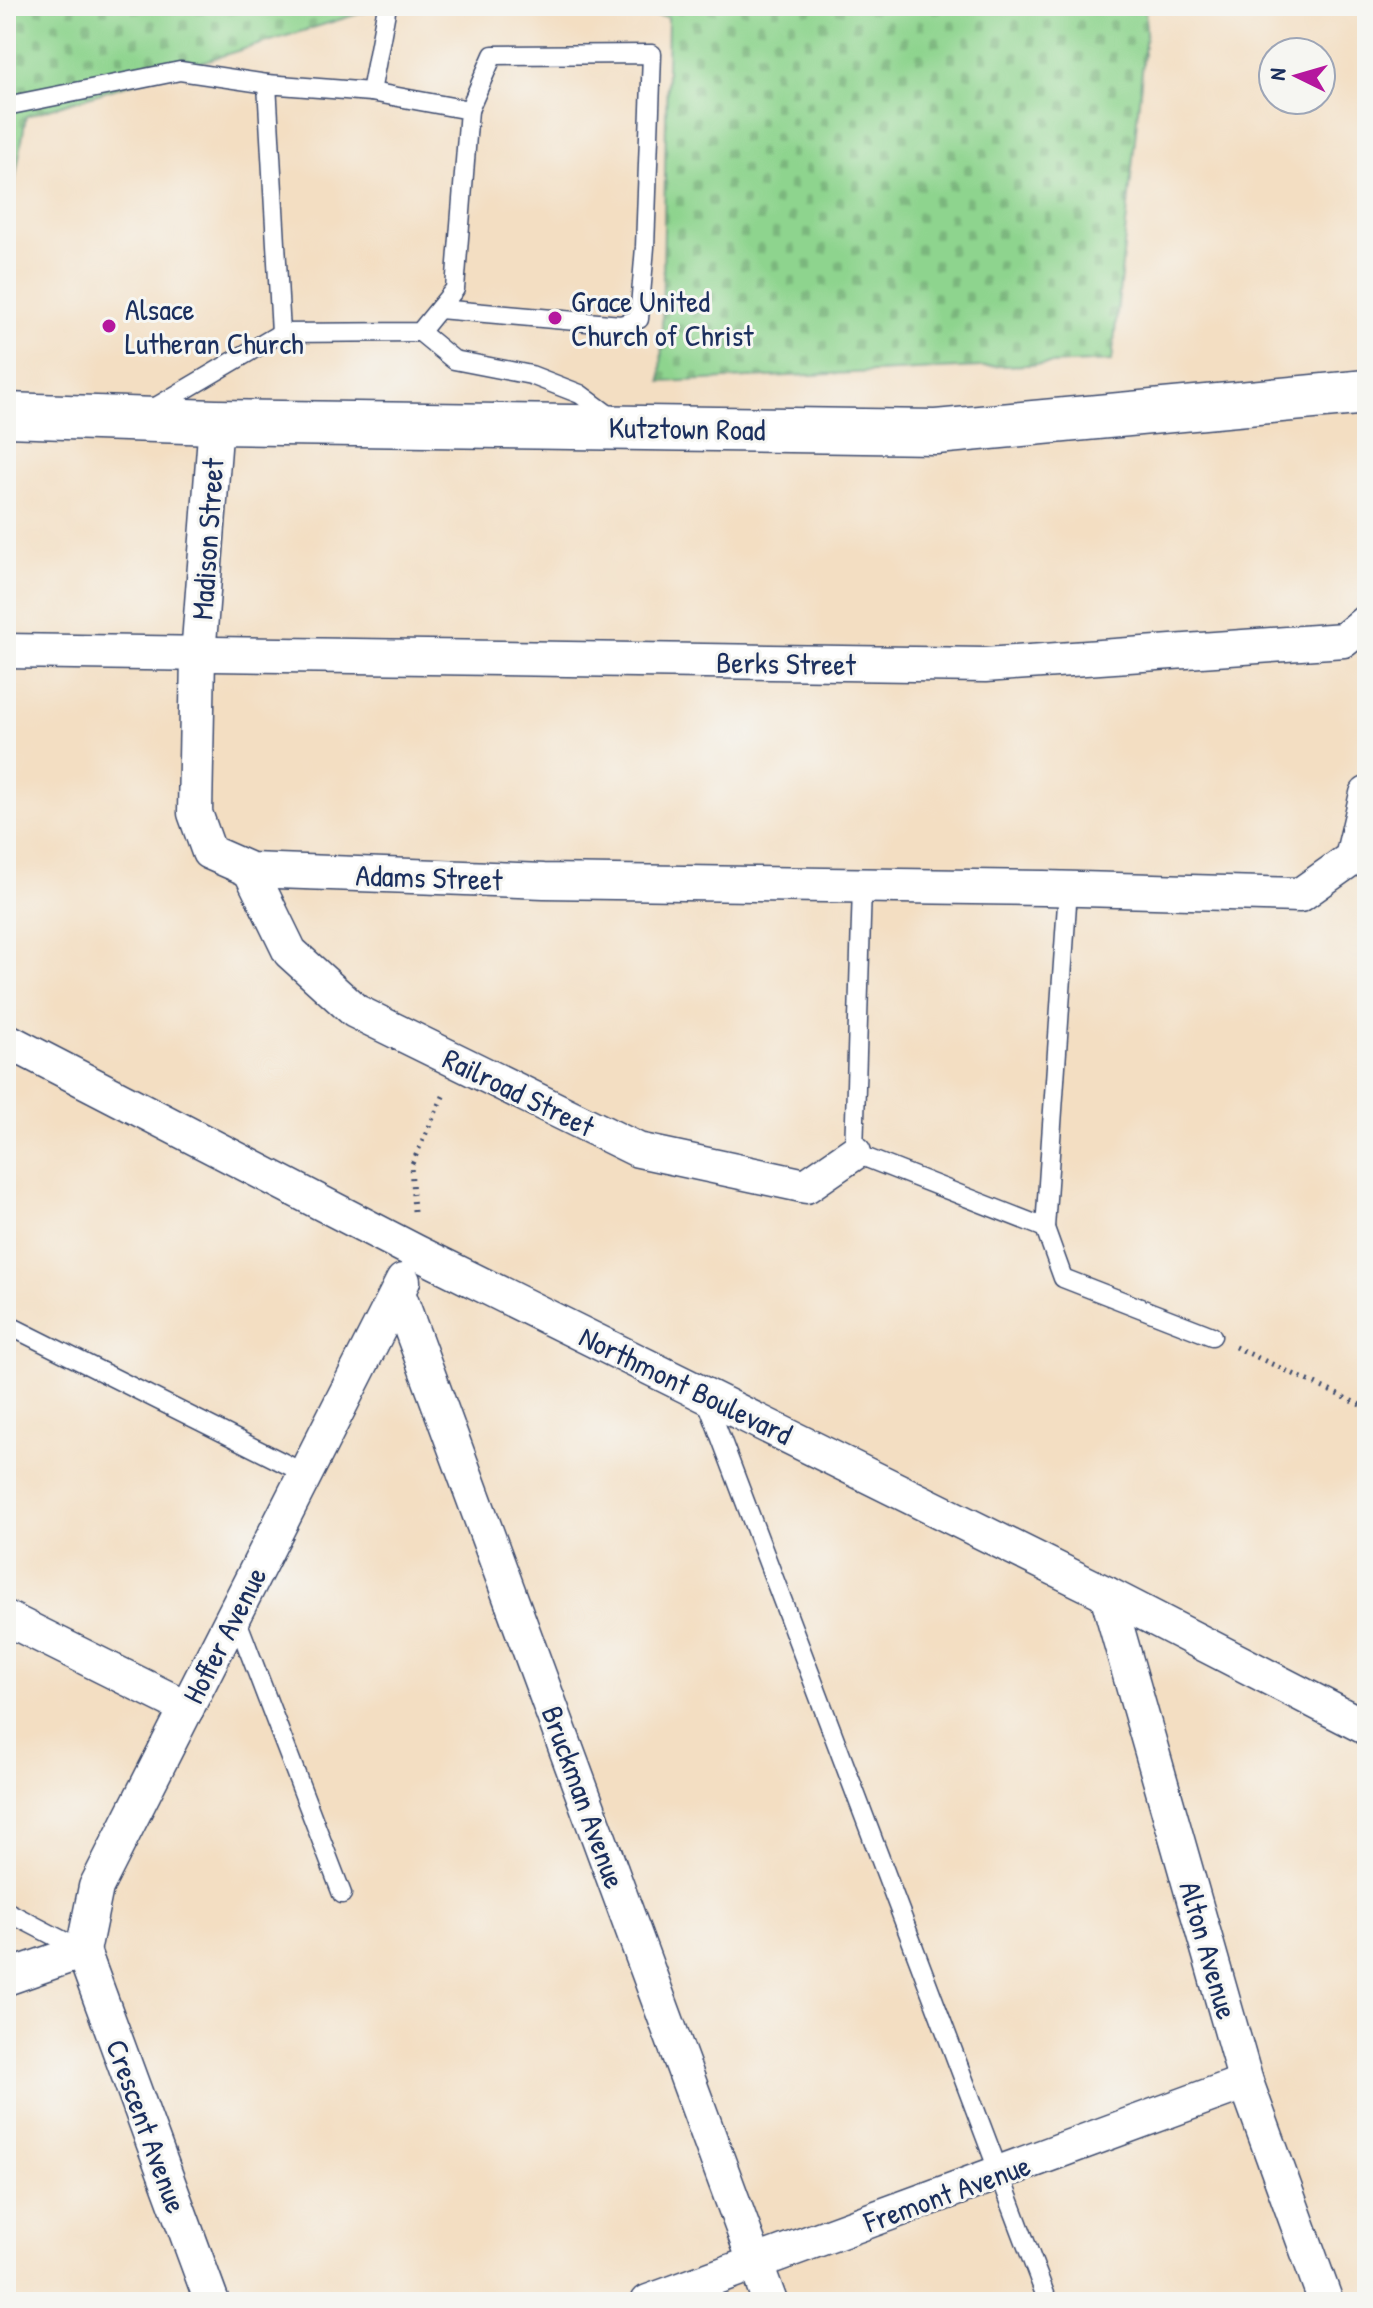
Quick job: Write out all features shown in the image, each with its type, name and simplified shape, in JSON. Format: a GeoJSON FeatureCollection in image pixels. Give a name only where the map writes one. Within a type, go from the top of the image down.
{"type":"FeatureCollection","features":[{"type":"Feature","properties":{"kind":"main road","name":"Kutztown Road"},"geometry":{"type":"LineString","coordinates":[[6,415],[216,422],[936,432],[1367,392]]}},
{"type":"Feature","properties":{"kind":"street","name":"Madison Street"},"geometry":{"type":"LineString","coordinates":[[198,656],[216,422]]}},
{"type":"Feature","properties":{"kind":"street","name":"Berks Street"},"geometry":{"type":"LineString","coordinates":[[198,656],[985,665],[1344,640],[1367,621]]}},
{"type":"Feature","properties":{"kind":"street"},"geometry":{"type":"LineString","coordinates":[[6,651],[198,656]]}},
{"type":"Feature","properties":{"kind":"street","name":"Adams Street"},"geometry":{"type":"LineString","coordinates":[[198,656],[195,813],[209,852],[250,870],[544,881],[1056,888],[1300,895],[1352,858],[1367,794]]}},
{"type":"Feature","properties":{"kind":"street","name":"Railroad Street"},"geometry":{"type":"LineString","coordinates":[[250,870],[290,952],[355,1011],[638,1150],[806,1186],[854,1153]]}},
{"type":"Feature","properties":{"kind":"street","name":"Northmont Boulevard"},"geometry":{"type":"LineString","coordinates":[[6,1040],[416,1252],[1107,1594],[1367,1728]]}},
{"type":"Feature","properties":{"kind":"street","name":"Hoffer Avenue"},"geometry":{"type":"LineString","coordinates":[[83,1951],[96,1887],[416,1252]]}},
{"type":"Feature","properties":{"kind":"street","name":"Bruckman Avenue"},"geometry":{"type":"LineString","coordinates":[[398,1293],[770,2302]]}},
{"type":"Feature","properties":{"kind":"street","name":"Alton Avenue"},"geometry":{"type":"LineString","coordinates":[[1107,1594],[1246,2082],[1326,2302]]}},
{"type":"Feature","properties":{"kind":"street"},"geometry":{"type":"LineString","coordinates":[[6,1618],[187,1708]]}},
{"type":"Feature","properties":{"kind":"street"},"geometry":{"type":"LineString","coordinates":[[6,1978],[83,1951]]}},
{"type":"Feature","properties":{"kind":"street","name":"Crescent Avenue"},"geometry":{"type":"LineString","coordinates":[[83,1951],[212,2302]]}},
{"type":"Feature","properties":{"kind":"street","name":"Fremont Avenue"},"geometry":{"type":"LineString","coordinates":[[648,2302],[1246,2082]]}},
{"type":"Feature","properties":{"kind":"lane"},"geometry":{"type":"LineString","coordinates":[[371,92],[387,6]]}},
{"type":"Feature","properties":{"kind":"lane"},"geometry":{"type":"LineString","coordinates":[[420,332],[455,289],[469,110],[493,55],[652,54],[645,247],[639,319],[621,325],[439,309]]}},
{"type":"Feature","properties":{"kind":"lane"},"geometry":{"type":"LineString","coordinates":[[6,106],[180,71],[267,84],[371,92],[469,110]]}},
{"type":"Feature","properties":{"kind":"lane"},"geometry":{"type":"LineString","coordinates":[[267,84],[281,333]]}},
{"type":"Feature","properties":{"kind":"lane"},"geometry":{"type":"LineString","coordinates":[[135,419],[281,333],[420,332],[454,360],[531,375],[580,394],[626,427]]}},
{"type":"Feature","properties":{"kind":"lane"},"geometry":{"type":"LineString","coordinates":[[862,886],[854,1153],[1045,1228]]}},
{"type":"Feature","properties":{"kind":"lane"},"geometry":{"type":"LineString","coordinates":[[1056,888],[1045,1228],[1063,1278],[1212,1336]]}},
{"type":"Feature","properties":{"kind":"lane"},"geometry":{"type":"LineString","coordinates":[[6,1324],[306,1474]]}},
{"type":"Feature","properties":{"kind":"lane"},"geometry":{"type":"LineString","coordinates":[[704,1394],[1048,2302]]}},
{"type":"Feature","properties":{"kind":"lane"},"geometry":{"type":"LineString","coordinates":[[235,1615],[342,1894]]}},
{"type":"Feature","properties":{"kind":"lane"},"geometry":{"type":"LineString","coordinates":[[6,1911],[83,1951]]}},
{"type":"Feature","properties":{"kind":"path"},"geometry":{"type":"LineString","coordinates":[[416,1252],[411,1166],[459,1062]]}},
{"type":"Feature","properties":{"kind":"path"},"geometry":{"type":"LineString","coordinates":[[1212,1336],[1367,1408]]}},
{"type":"Feature","properties":{"kind":"green space"},"geometry":{"type":"Polygon","coordinates":[[[6,6],[384,6],[26,116],[6,233],[6,6]]]}},
{"type":"Feature","properties":{"kind":"green space"},"geometry":{"type":"Polygon","coordinates":[[[548,6],[1145,6],[1146,33],[1112,361],[661,382],[668,17],[548,6]]]}},
{"type":"Feature","properties":{"kind":"place","name":"Grace United Church of Christ"},"geometry":{"type":"Point","coordinates":[555,318]}},
{"type":"Feature","properties":{"kind":"place","name":"Alsace Lutheran Church"},"geometry":{"type":"Point","coordinates":[109,326]}}]}
